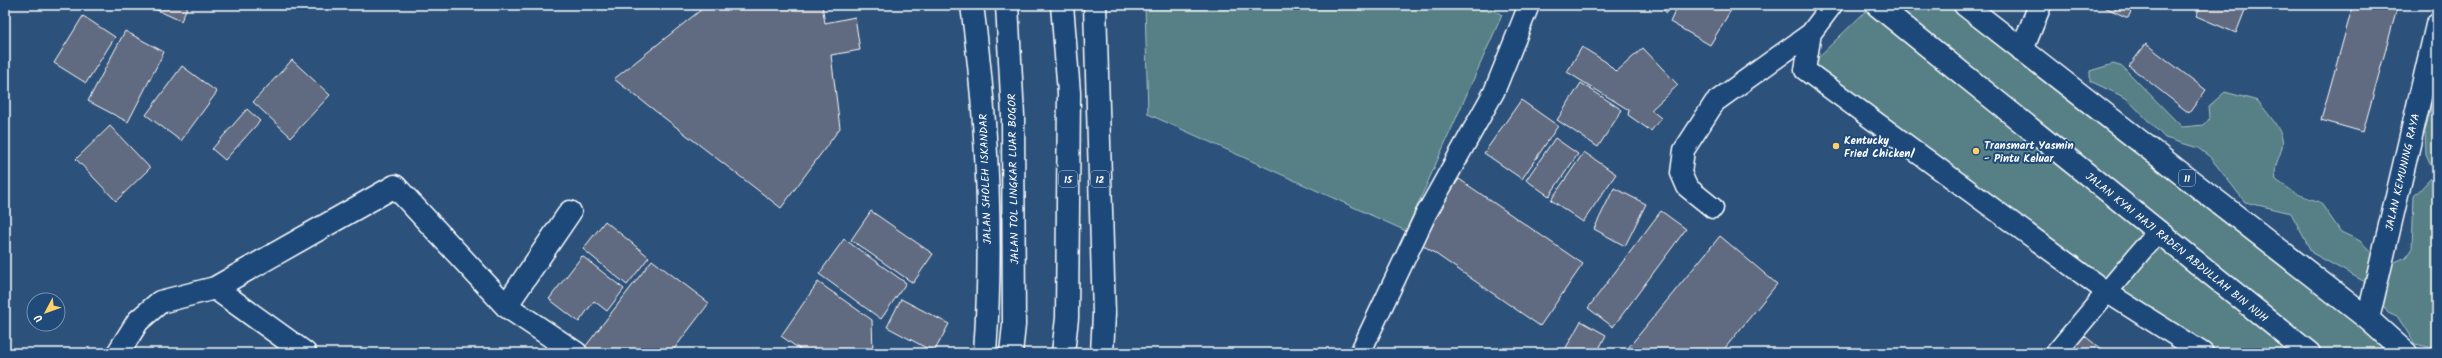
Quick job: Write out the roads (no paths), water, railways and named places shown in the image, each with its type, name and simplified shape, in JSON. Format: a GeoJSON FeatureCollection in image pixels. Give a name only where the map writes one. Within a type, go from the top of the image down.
{"type":"FeatureCollection","features":[{"type":"Feature","properties":{"kind":"main road","name":"JALAN SHOLEH ISKANDAR"},"geometry":{"type":"LineString","coordinates":[[972,5],[980,64],[988,205],[985,353]]}},
{"type":"Feature","properties":{"kind":"main road","name":"JALAN TOL LINGKAR LUAR BOGOR"},"geometry":{"type":"LineString","coordinates":[[1007,5],[1013,116],[1014,325],[1011,353]]}},
{"type":"Feature","properties":{"kind":"main road","name":"15"},"geometry":{"type":"LineString","coordinates":[[1062,5],[1069,94],[1067,318],[1063,353]]}},
{"type":"Feature","properties":{"kind":"main road","name":"12"},"geometry":{"type":"LineString","coordinates":[[1095,5],[1104,314],[1102,353]]}},
{"type":"Feature","properties":{"kind":"main road","name":"JALAN KYAI HAJI RADEN ABDULLAH BIN NUH"},"geometry":{"type":"LineString","coordinates":[[1877,5],[2309,353]]}},
{"type":"Feature","properties":{"kind":"main road","name":"11"},"geometry":{"type":"LineString","coordinates":[[1965,5],[2368,319],[2406,353]]}},
{"type":"Feature","properties":{"kind":"main road"},"geometry":{"type":"LineString","coordinates":[[2022,50],[2040,5]]}},
{"type":"Feature","properties":{"kind":"main road","name":"JALAN KEMUNING RAYA"},"geometry":{"type":"LineString","coordinates":[[2368,319],[2437,25]]}},
{"type":"Feature","properties":{"kind":"main road"},"geometry":{"type":"LineString","coordinates":[[118,353],[138,321],[160,302],[215,288],[395,186],[506,306],[547,346],[576,353]]}},
{"type":"Feature","properties":{"kind":"main road"},"geometry":{"type":"LineString","coordinates":[[506,306],[570,212]]}},
{"type":"Feature","properties":{"kind":"main road"},"geometry":{"type":"LineString","coordinates":[[215,288],[305,353]]}},
{"type":"Feature","properties":{"kind":"lane"},"geometry":{"type":"LineString","coordinates":[[1360,353],[1426,214],[1494,92],[1529,5]]}},
{"type":"Feature","properties":{"kind":"lane"},"geometry":{"type":"LineString","coordinates":[[1713,208],[1687,187],[1681,173],[1684,150],[1715,102],[1811,33],[1832,5]]}},
{"type":"Feature","properties":{"kind":"lane"},"geometry":{"type":"LineString","coordinates":[[1811,33],[1805,70],[2108,292],[2203,353]]}},
{"type":"Feature","properties":{"kind":"lane"},"geometry":{"type":"LineString","coordinates":[[2056,353],[2158,231]]}},
{"type":"Feature","properties":{"kind":"place","name":"Kentucky Fried Chicken/"},"geometry":{"type":"Point","coordinates":[1836,146]}},
{"type":"Feature","properties":{"kind":"place","name":"Transmart Yasmin - Pintu Keluar"},"geometry":{"type":"Point","coordinates":[1976,151]}}]}
